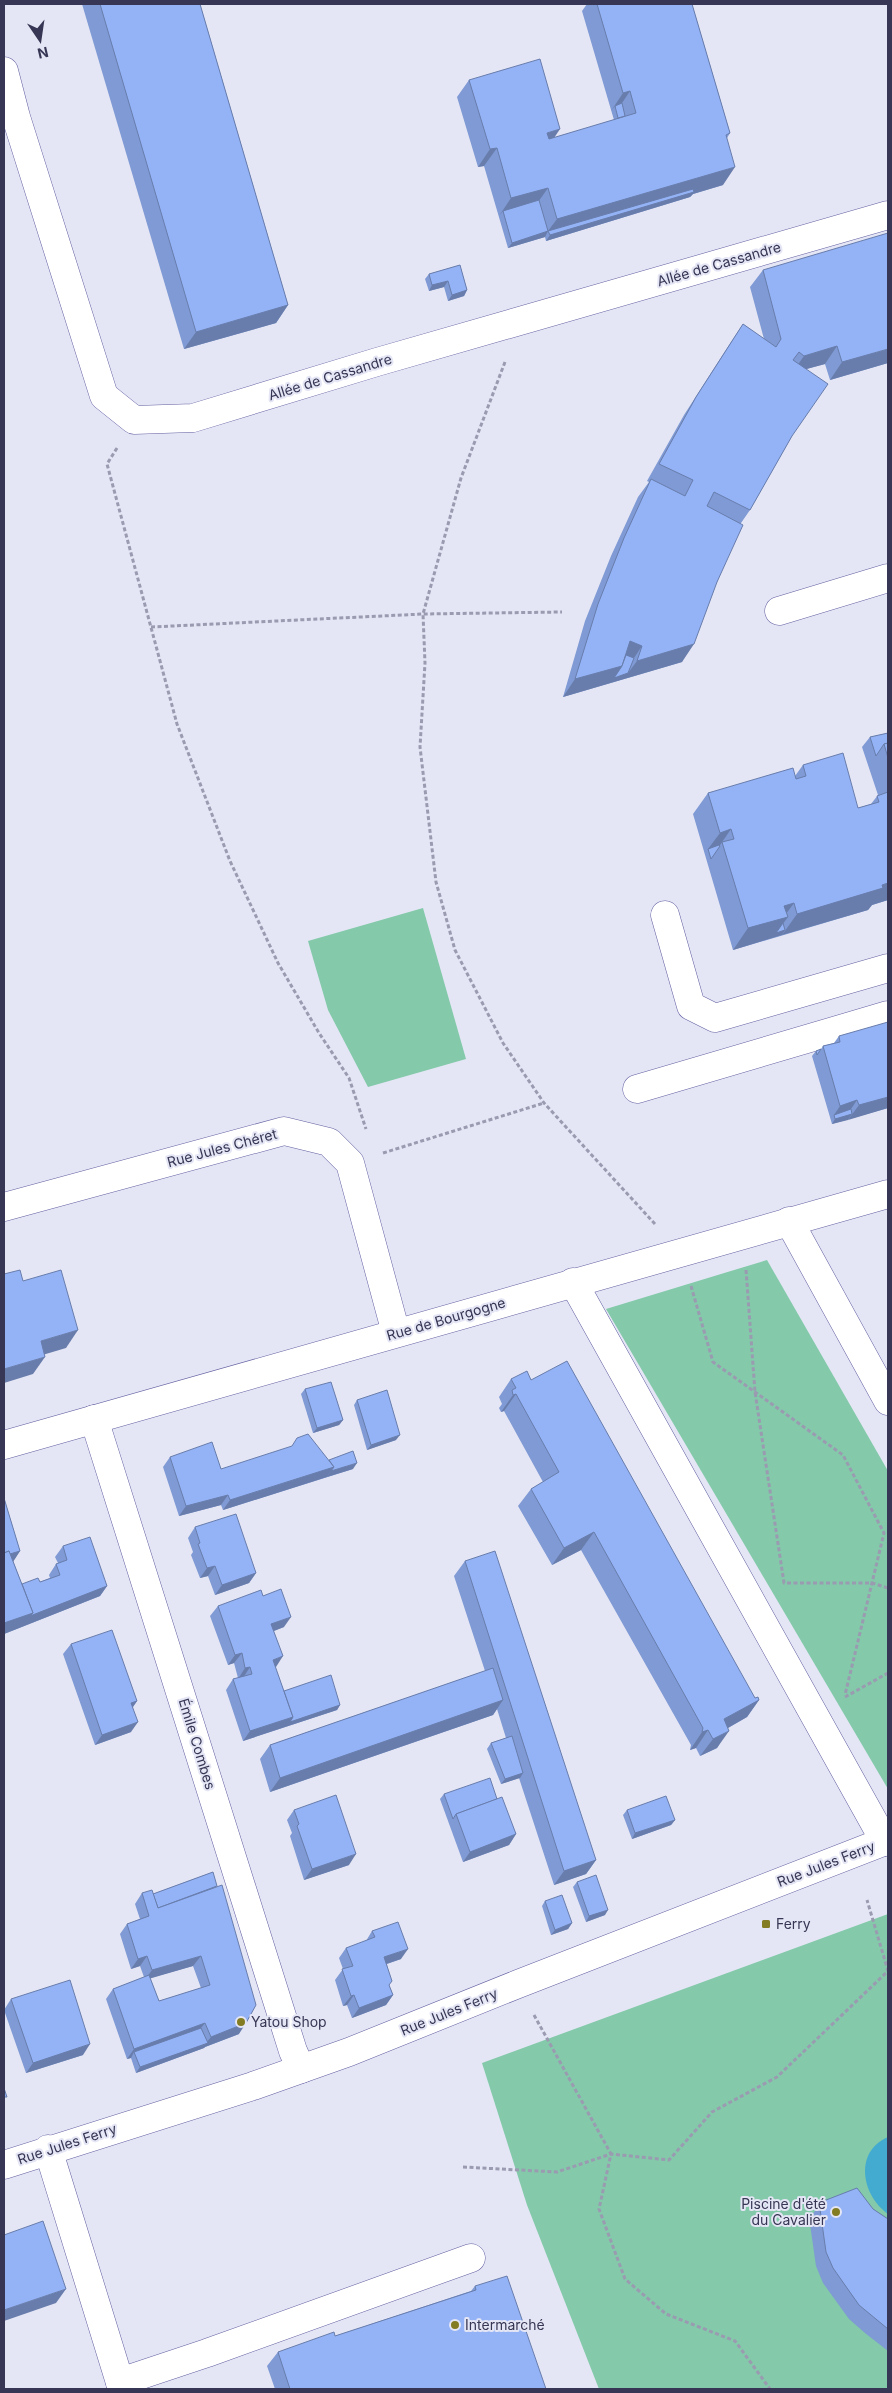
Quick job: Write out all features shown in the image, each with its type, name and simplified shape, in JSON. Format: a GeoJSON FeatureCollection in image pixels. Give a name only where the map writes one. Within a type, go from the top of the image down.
{"type":"FeatureCollection","features":[{"type":"Feature","properties":{"kind":"street"},"geometry":{"type":"LineString","coordinates":[[4,71],[10,119],[104,396],[134,420]]}},
{"type":"Feature","properties":{"kind":"street","name":"Allée de Cassandre"},"geometry":{"type":"LineString","coordinates":[[134,420],[193,418],[377,362],[888,215]]}},
{"type":"Feature","properties":{"kind":"street"},"geometry":{"type":"LineString","coordinates":[[779,611],[888,578]]}},
{"type":"Feature","properties":{"kind":"street"},"geometry":{"type":"LineString","coordinates":[[665,916],[691,1006],[714,1018],[888,968]]}},
{"type":"Feature","properties":{"kind":"street"},"geometry":{"type":"LineString","coordinates":[[637,1089],[888,1015]]}},
{"type":"Feature","properties":{"kind":"street","name":"Rue Jules Chéret"},"geometry":{"type":"LineString","coordinates":[[4,1207],[284,1132],[329,1142],[363,1159]]}},
{"type":"Feature","properties":{"kind":"street"},"geometry":{"type":"LineString","coordinates":[[363,1159],[396,1333]]}},
{"type":"Feature","properties":{"kind":"street","name":"Rue de Bourgogne"},"geometry":{"type":"LineString","coordinates":[[4,1445],[888,1194]]}},
{"type":"Feature","properties":{"kind":"street"},"geometry":{"type":"LineString","coordinates":[[789,1222],[888,1401]]}},
{"type":"Feature","properties":{"kind":"street"},"geometry":{"type":"LineString","coordinates":[[573,1282],[886,1841]]}},
{"type":"Feature","properties":{"kind":"street","name":"Émile Combes"},"geometry":{"type":"LineString","coordinates":[[94,1419],[292,2051],[301,2069]]}},
{"type":"Feature","properties":{"kind":"street","name":"Rue Jules Ferry"},"geometry":{"type":"LineString","coordinates":[[4,2165],[48,2149],[301,2069],[886,1841]]}},
{"type":"Feature","properties":{"kind":"street"},"geometry":{"type":"LineString","coordinates":[[48,2149],[121,2386],[471,2258]]}},
{"type":"Feature","properties":{"kind":"path"},"geometry":{"type":"LineString","coordinates":[[520,322],[461,478],[423,614],[425,663],[420,747],[436,882],[455,950],[503,1044],[544,1103],[681,1252],[712,1362],[843,1454],[884,1533],[844,1697]]}},
{"type":"Feature","properties":{"kind":"path"},"geometry":{"type":"LineString","coordinates":[[134,420],[107,464],[177,724],[230,861],[278,962],[319,1034],[349,1078],[363,1159],[544,1103]]}},
{"type":"Feature","properties":{"kind":"path"},"geometry":{"type":"LineString","coordinates":[[150,627],[423,614],[562,612]]}},
{"type":"Feature","properties":{"kind":"path"},"geometry":{"type":"LineString","coordinates":[[743,1234],[755,1392],[784,1583],[872,1583],[888,1588]]}},
{"type":"Feature","properties":{"kind":"path"},"geometry":{"type":"LineString","coordinates":[[814,1714],[888,1673]]}},
{"type":"Feature","properties":{"kind":"path"},"geometry":{"type":"LineString","coordinates":[[463,2167],[557,2172],[611,2154],[669,2160],[712,2112],[777,2077],[888,1971],[867,1900]]}},
{"type":"Feature","properties":{"kind":"path"},"geometry":{"type":"LineString","coordinates":[[518,1984],[611,2154],[599,2209],[626,2279],[666,2314],[735,2341],[770,2389]]}},
{"type":"Feature","properties":{"kind":"green space"},"geometry":{"type":"Polygon","coordinates":[[[423,908],[466,1059],[368,1087],[328,1010],[308,941],[423,908]]]}},
{"type":"Feature","properties":{"kind":"green space"},"geometry":{"type":"Polygon","coordinates":[[[767,1260],[888,1471],[888,1789],[606,1309],[767,1260]]]}},
{"type":"Feature","properties":{"kind":"green space"},"geometry":{"type":"Polygon","coordinates":[[[888,1914],[888,2389],[599,2389],[527,2205],[482,2063],[888,1914]]]}},
{"type":"Feature","properties":{"kind":"water"},"geometry":{"type":"Polygon","coordinates":[[[888,2137],[888,2214],[872,2196],[867,2186],[865,2174],[866,2163],[870,2153],[877,2144],[888,2137]]]}},
{"type":"Feature","properties":{"kind":"building"},"geometry":{"type":"Polygon","coordinates":[[[100,4],[200,4],[288,305],[196,332],[100,4]]]}},
{"type":"Feature","properties":{"kind":"building"},"geometry":{"type":"Polygon","coordinates":[[[597,4],[692,4],[730,133],[726,135],[735,167],[557,219],[548,188],[511,198],[497,148],[490,149],[469,80],[540,59],[560,129],[547,133],[549,139],[636,113],[630,91],[623,93],[597,4]]]}},
{"type":"Feature","properties":{"kind":"building"},"geometry":{"type":"Polygon","coordinates":[[[622,103],[625,116],[618,118],[615,106],[622,103]]]}},
{"type":"Feature","properties":{"kind":"building"},"geometry":{"type":"Polygon","coordinates":[[[693,189],[694,192],[550,235],[548,231],[693,189]]]}},
{"type":"Feature","properties":{"kind":"building"},"geometry":{"type":"Polygon","coordinates":[[[539,200],[548,231],[512,243],[503,211],[539,200]]]}},
{"type":"Feature","properties":{"kind":"building"},"geometry":{"type":"Polygon","coordinates":[[[888,233],[888,349],[842,362],[837,346],[804,356],[799,352],[793,360],[828,384],[792,436],[750,510],[714,492],[707,506],[743,525],[717,582],[694,644],[637,661],[642,646],[630,641],[622,666],[575,679],[598,604],[624,538],[651,479],[685,496],[693,480],[659,464],[696,397],[743,324],[776,347],[781,339],[763,270],[888,233]]]}},
{"type":"Feature","properties":{"kind":"building"},"geometry":{"type":"Polygon","coordinates":[[[460,265],[467,290],[452,295],[448,281],[432,285],[429,274],[460,265]]]}},
{"type":"Feature","properties":{"kind":"building"},"geometry":{"type":"Polygon","coordinates":[[[626,655],[634,658],[628,673],[614,678],[622,666],[626,655]]]}},
{"type":"Feature","properties":{"kind":"building"},"geometry":{"type":"Polygon","coordinates":[[[888,733],[888,743],[884,744],[876,756],[870,737],[888,733]]]}},
{"type":"Feature","properties":{"kind":"building"},"geometry":{"type":"Polygon","coordinates":[[[888,743],[888,758],[884,744],[888,743]]]}},
{"type":"Feature","properties":{"kind":"building"},"geometry":{"type":"Polygon","coordinates":[[[843,753],[858,808],[879,802],[877,796],[888,792],[888,883],[882,885],[883,888],[797,914],[794,903],[784,906],[788,917],[748,928],[722,842],[734,839],[731,829],[720,833],[708,793],[793,768],[796,779],[806,776],[803,765],[843,753]]]}},
{"type":"Feature","properties":{"kind":"building"},"geometry":{"type":"Polygon","coordinates":[[[720,846],[711,859],[708,849],[720,846]]]}},
{"type":"Feature","properties":{"kind":"building"},"geometry":{"type":"Polygon","coordinates":[[[783,923],[785,930],[776,933],[783,923]]]}},
{"type":"Feature","properties":{"kind":"building"},"geometry":{"type":"Polygon","coordinates":[[[888,1022],[888,1097],[859,1105],[857,1100],[840,1106],[823,1046],[840,1042],[839,1036],[888,1022]]]}},
{"type":"Feature","properties":{"kind":"building"},"geometry":{"type":"Polygon","coordinates":[[[851,1109],[852,1114],[835,1119],[834,1115],[851,1109]]]}},
{"type":"Feature","properties":{"kind":"building"},"geometry":{"type":"Polygon","coordinates":[[[20,1270],[23,1281],[61,1270],[78,1330],[41,1341],[45,1357],[4,1369],[4,1274],[20,1270]]]}},
{"type":"Feature","properties":{"kind":"building"},"geometry":{"type":"Polygon","coordinates":[[[567,1361],[755,1698],[758,1697],[759,1700],[724,1719],[729,1731],[713,1739],[708,1730],[702,1732],[703,1728],[594,1532],[564,1548],[531,1489],[559,1472],[516,1394],[513,1395],[512,1390],[516,1388],[511,1379],[527,1371],[531,1380],[567,1361]]]}},
{"type":"Feature","properties":{"kind":"building"},"geometry":{"type":"Polygon","coordinates":[[[331,1382],[343,1420],[317,1428],[305,1389],[331,1382]]]}},
{"type":"Feature","properties":{"kind":"building"},"geometry":{"type":"Polygon","coordinates":[[[387,1390],[400,1435],[371,1445],[357,1400],[387,1390]]]}},
{"type":"Feature","properties":{"kind":"building"},"geometry":{"type":"Polygon","coordinates":[[[308,1434],[334,1467],[230,1500],[228,1495],[186,1506],[170,1457],[212,1442],[221,1469],[292,1446],[297,1438],[308,1434]]]}},
{"type":"Feature","properties":{"kind":"building"},"geometry":{"type":"Polygon","coordinates":[[[353,1451],[357,1463],[331,1471],[334,1467],[329,1460],[353,1451]]]}},
{"type":"Feature","properties":{"kind":"building"},"geometry":{"type":"Polygon","coordinates":[[[4,1498],[20,1551],[10,1554],[9,1551],[4,1553],[4,1498]]]}},
{"type":"Feature","properties":{"kind":"building"},"geometry":{"type":"Polygon","coordinates":[[[236,1514],[256,1573],[222,1585],[215,1566],[207,1568],[198,1544],[200,1543],[195,1527],[236,1514]]]}},
{"type":"Feature","properties":{"kind":"building"},"geometry":{"type":"Polygon","coordinates":[[[90,1537],[107,1586],[30,1616],[33,1613],[22,1584],[38,1578],[40,1582],[60,1575],[56,1564],[67,1560],[63,1546],[90,1537]]]}},
{"type":"Feature","properties":{"kind":"building"},"geometry":{"type":"Polygon","coordinates":[[[9,1551],[33,1613],[4,1623],[4,1553],[9,1551]]]}},
{"type":"Feature","properties":{"kind":"building"},"geometry":{"type":"Polygon","coordinates":[[[495,1551],[596,1860],[564,1871],[465,1561],[495,1551]]]}},
{"type":"Feature","properties":{"kind":"building"},"geometry":{"type":"Polygon","coordinates":[[[281,1589],[291,1617],[271,1624],[283,1656],[273,1660],[293,1717],[250,1731],[233,1679],[252,1674],[250,1667],[245,1668],[242,1653],[235,1655],[218,1606],[261,1590],[263,1596],[281,1589]]]}},
{"type":"Feature","properties":{"kind":"building"},"geometry":{"type":"Polygon","coordinates":[[[112,1630],[137,1701],[131,1703],[138,1722],[102,1735],[71,1644],[112,1630]]]}},
{"type":"Feature","properties":{"kind":"building"},"geometry":{"type":"Polygon","coordinates":[[[493,1668],[503,1700],[280,1778],[270,1745],[493,1668]]]}},
{"type":"Feature","properties":{"kind":"building"},"geometry":{"type":"Polygon","coordinates":[[[331,1675],[340,1705],[290,1722],[293,1717],[284,1691],[331,1675]]]}},
{"type":"Feature","properties":{"kind":"building"},"geometry":{"type":"Polygon","coordinates":[[[512,1736],[523,1773],[505,1779],[491,1743],[512,1736]]]}},
{"type":"Feature","properties":{"kind":"building"},"geometry":{"type":"Polygon","coordinates":[[[490,1778],[497,1799],[456,1814],[453,1819],[444,1794],[490,1778]]]}},
{"type":"Feature","properties":{"kind":"building"},"geometry":{"type":"Polygon","coordinates":[[[336,1795],[356,1854],[312,1869],[297,1826],[299,1824],[294,1810],[336,1795]]]}},
{"type":"Feature","properties":{"kind":"building"},"geometry":{"type":"Polygon","coordinates":[[[666,1796],[675,1820],[635,1833],[627,1810],[666,1796]]]}},
{"type":"Feature","properties":{"kind":"building"},"geometry":{"type":"Polygon","coordinates":[[[502,1797],[516,1834],[470,1852],[456,1814],[502,1797]]]}},
{"type":"Feature","properties":{"kind":"building"},"geometry":{"type":"Polygon","coordinates":[[[213,1872],[217,1886],[158,1908],[153,1894],[213,1872]]]}},
{"type":"Feature","properties":{"kind":"building"},"geometry":{"type":"Polygon","coordinates":[[[596,1875],[608,1910],[589,1916],[577,1882],[596,1875]]]}},
{"type":"Feature","properties":{"kind":"building"},"geometry":{"type":"Polygon","coordinates":[[[222,1885],[256,2005],[246,2023],[211,2037],[205,2023],[134,2049],[113,1989],[149,1975],[159,2001],[210,1985],[201,1956],[152,1970],[147,1956],[138,1959],[127,1924],[149,1916],[142,1893],[152,1890],[158,1908],[222,1885]]]}},
{"type":"Feature","properties":{"kind":"building"},"geometry":{"type":"Polygon","coordinates":[[[562,1895],[572,1923],[555,1930],[545,1901],[562,1895]]]}},
{"type":"Feature","properties":{"kind":"building"},"geometry":{"type":"Polygon","coordinates":[[[398,1922],[408,1949],[384,1957],[392,1981],[389,1985],[393,1995],[359,2008],[354,1995],[351,1996],[342,1969],[353,1966],[346,1948],[375,1937],[372,1931],[398,1922]]]}},
{"type":"Feature","properties":{"kind":"building"},"geometry":{"type":"Polygon","coordinates":[[[70,1980],[90,2044],[33,2063],[11,1999],[70,1980]]]}},
{"type":"Feature","properties":{"kind":"building"},"geometry":{"type":"Polygon","coordinates":[[[201,2028],[208,2043],[140,2067],[134,2052],[201,2028]]]}},
{"type":"Feature","properties":{"kind":"building"},"geometry":{"type":"Polygon","coordinates":[[[857,2188],[873,2209],[888,2219],[888,2329],[859,2305],[833,2268],[826,2252],[820,2209],[821,2202],[857,2188]]]}},
{"type":"Feature","properties":{"kind":"building"},"geometry":{"type":"Polygon","coordinates":[[[43,2221],[66,2289],[4,2310],[4,2235],[43,2221]]]}},
{"type":"Feature","properties":{"kind":"building","name":"Intermarché"},"geometry":{"type":"Polygon","coordinates":[[[507,2276],[546,2389],[290,2389],[278,2352],[334,2332],[335,2336],[476,2290],[475,2286],[507,2276]]]}},
{"type":"Feature","properties":{"kind":"place","name":"Ferry"},"geometry":{"type":"Point","coordinates":[766,1924]}},
{"type":"Feature","properties":{"kind":"place","name":"Yatou Shop"},"geometry":{"type":"Point","coordinates":[241,2022]}},
{"type":"Feature","properties":{"kind":"place","name":"Piscine d'été du Cavalier"},"geometry":{"type":"Point","coordinates":[836,2212]}},
{"type":"Feature","properties":{"kind":"place","name":"Intermarché"},"geometry":{"type":"Point","coordinates":[455,2325]}}]}
